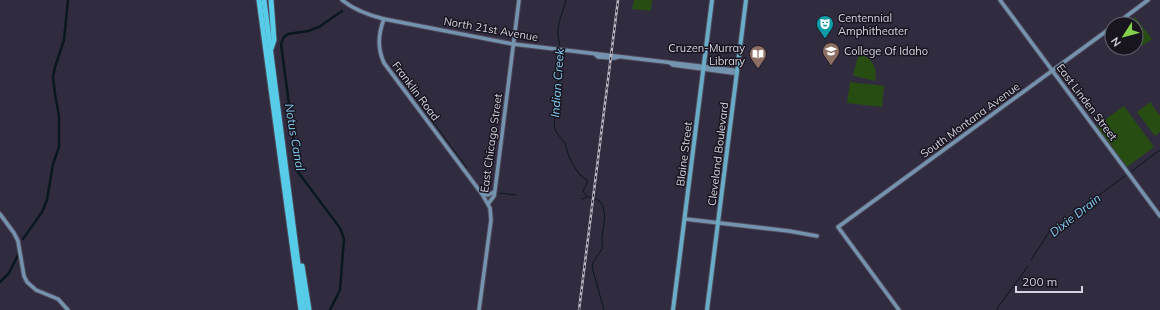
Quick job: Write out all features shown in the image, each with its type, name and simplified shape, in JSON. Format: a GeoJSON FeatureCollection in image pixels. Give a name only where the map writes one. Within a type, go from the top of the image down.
{"type":"FeatureCollection","features":[{"type":"Feature","properties":{"kind":"highway"},"geometry":{"type":"LineString","coordinates":[[270,52],[274,40],[271,0]]}},
{"type":"Feature","properties":{"kind":"highway"},"geometry":{"type":"LineString","coordinates":[[260,1],[270,52],[304,310]]}},
{"type":"Feature","properties":{"kind":"highway"},"geometry":{"type":"LineString","coordinates":[[260,1],[301,310]]}},
{"type":"Feature","properties":{"kind":"highway"},"geometry":{"type":"LineString","coordinates":[[288,182],[292,197],[309,310]]}},
{"type":"Feature","properties":{"kind":"highway"},"geometry":{"type":"LineString","coordinates":[[296,280],[297,310]]}},
{"type":"Feature","properties":{"kind":"main road","name":"Blaine Street"},"geometry":{"type":"LineString","coordinates":[[673,310],[712,0]]}},
{"type":"Feature","properties":{"kind":"main road","name":"Cleveland Boulevard"},"geometry":{"type":"LineString","coordinates":[[707,310],[746,0]]}},
{"type":"Feature","properties":{"kind":"street"},"geometry":{"type":"LineString","coordinates":[[342,0],[357,10],[384,19]]}},
{"type":"Feature","properties":{"kind":"street","name":"East Chicago Street"},"geometry":{"type":"LineString","coordinates":[[479,310],[491,220],[491,213],[488,204],[492,199],[495,190],[519,0]]}},
{"type":"Feature","properties":{"kind":"street","name":"East Linden Street"},"geometry":{"type":"LineString","coordinates":[[1000,0],[1160,216]]}},
{"type":"Feature","properties":{"kind":"street"},"geometry":{"type":"LineString","coordinates":[[1127,16],[1148,0]]}},
{"type":"Feature","properties":{"kind":"street","name":"North 21st Avenue"},"geometry":{"type":"LineString","coordinates":[[384,19],[513,44],[595,54],[598,57],[618,57],[704,68],[733,70],[737,72]]}},
{"type":"Feature","properties":{"kind":"street","name":"Franklin Road"},"geometry":{"type":"LineString","coordinates":[[384,19],[379,38],[380,52],[384,63],[488,204]]}},
{"type":"Feature","properties":{"kind":"street","name":"South Montana Avenue"},"geometry":{"type":"LineString","coordinates":[[899,310],[838,227],[1104,33]]}},
{"type":"Feature","properties":{"kind":"street"},"geometry":{"type":"LineString","coordinates":[[482,194],[490,194],[495,190]]}},
{"type":"Feature","properties":{"kind":"street"},"geometry":{"type":"LineString","coordinates":[[0,214],[18,241],[24,276],[27,282],[36,290],[58,298],[68,310]]}},
{"type":"Feature","properties":{"kind":"street"},"geometry":{"type":"LineString","coordinates":[[685,219],[789,231],[816,236]]}},
{"type":"Feature","properties":{"kind":"green space"},"geometry":{"type":"Polygon","coordinates":[[[634,0],[652,0],[651,11],[632,9],[634,0]]]}},
{"type":"Feature","properties":{"kind":"green space"},"geometry":{"type":"Polygon","coordinates":[[[1144,29],[1152,39],[1144,45],[1144,29]]]}},
{"type":"Feature","properties":{"kind":"green space"},"geometry":{"type":"Polygon","coordinates":[[[859,53],[871,60],[875,67],[875,81],[853,75],[859,53]]]}},
{"type":"Feature","properties":{"kind":"green space"},"geometry":{"type":"Polygon","coordinates":[[[850,82],[884,86],[882,107],[847,103],[850,82]]]}},
{"type":"Feature","properties":{"kind":"green space"},"geometry":{"type":"Polygon","coordinates":[[[1150,102],[1160,116],[1160,132],[1155,136],[1137,112],[1150,102]]]}},
{"type":"Feature","properties":{"kind":"green space"},"geometry":{"type":"Polygon","coordinates":[[[1124,106],[1154,147],[1127,167],[1097,127],[1097,125],[1124,106]]]}},
{"type":"Feature","properties":{"kind":"waterway"},"geometry":{"type":"LineString","coordinates":[[23,239],[42,212],[47,200],[53,164],[59,147],[59,116],[53,77],[64,40],[68,0]]}},
{"type":"Feature","properties":{"kind":"waterway","name":"Indian Creek"},"geometry":{"type":"LineString","coordinates":[[560,48],[558,26],[566,0]]}},
{"type":"Feature","properties":{"kind":"waterway","name":"Notus Canal"},"geometry":{"type":"LineString","coordinates":[[340,290],[344,239],[340,228],[298,172],[281,44],[284,37],[288,34],[308,31],[319,27],[342,11]]}},
{"type":"Feature","properties":{"kind":"waterway","name":"Indian Creek"},"geometry":{"type":"LineString","coordinates":[[561,51],[554,126],[556,132],[565,143],[569,157],[577,171],[587,180],[583,191],[588,197],[600,201],[604,210],[602,247],[593,262],[592,267],[604,310]]}},
{"type":"Feature","properties":{"kind":"waterway"},"geometry":{"type":"LineString","coordinates":[[413,95],[467,168]]}},
{"type":"Feature","properties":{"kind":"waterway","name":"Dixie Drain"},"geometry":{"type":"LineString","coordinates":[[1132,171],[1160,150]]}},
{"type":"Feature","properties":{"kind":"waterway","name":"Dixie Drain"},"geometry":{"type":"LineString","coordinates":[[1031,260],[1049,232],[1125,176]]}},
{"type":"Feature","properties":{"kind":"waterway"},"geometry":{"type":"LineString","coordinates":[[500,193],[516,195]]}},
{"type":"Feature","properties":{"kind":"waterway","name":"Indian Creek"},"geometry":{"type":"LineString","coordinates":[[582,199],[587,197]]}},
{"type":"Feature","properties":{"kind":"waterway"},"geometry":{"type":"LineString","coordinates":[[0,282],[9,273],[18,255]]}},
{"type":"Feature","properties":{"kind":"waterway","name":"Dixie Drain"},"geometry":{"type":"LineString","coordinates":[[996,310],[1028,266]]}},
{"type":"Feature","properties":{"kind":"waterway","name":"Notus Canal"},"geometry":{"type":"LineString","coordinates":[[330,310],[339,292]]}},
{"type":"Feature","properties":{"kind":"railway"},"geometry":{"type":"LineString","coordinates":[[579,310],[618,0]]}},
{"type":"Feature","properties":{"kind":"place","name":"Centennial Amphitheater"},"geometry":{"type":"Point","coordinates":[825,39]}},
{"type":"Feature","properties":{"kind":"place","name":"College Of Idaho"},"geometry":{"type":"Point","coordinates":[831,66]}},
{"type":"Feature","properties":{"kind":"place","name":"Cruzen-Murray Library"},"geometry":{"type":"Point","coordinates":[758,69]}}]}
